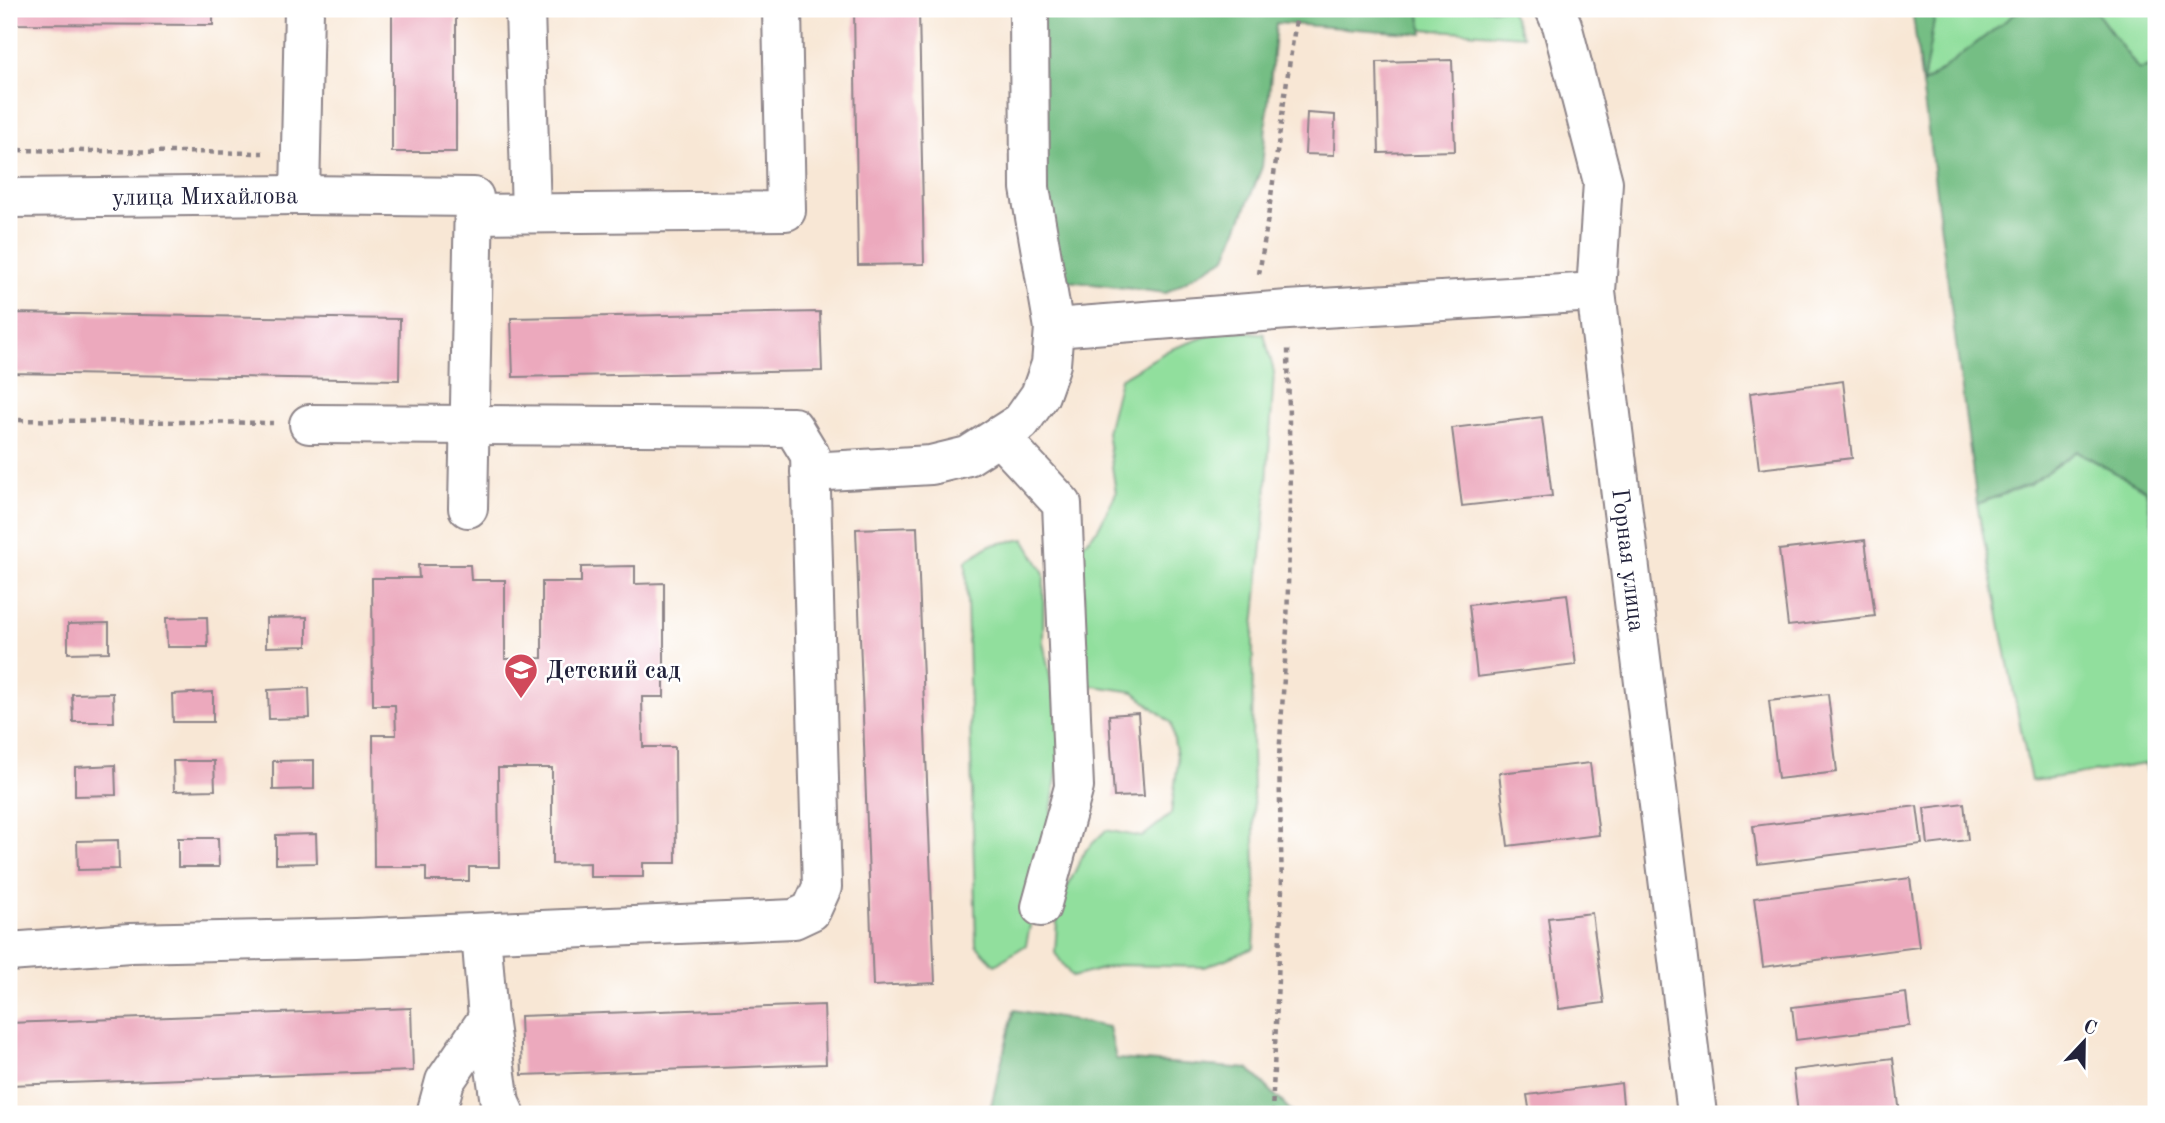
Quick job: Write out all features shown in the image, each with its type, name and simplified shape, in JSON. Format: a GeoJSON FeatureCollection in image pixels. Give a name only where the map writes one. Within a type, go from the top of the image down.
{"type":"FeatureCollection","features":[{"type":"Feature","properties":{"kind":"street","name":"улица Михайлова"},"geometry":{"type":"LineString","coordinates":[[9,198],[300,195],[304,9]]}},
{"type":"Feature","properties":{"kind":"street"},"geometry":{"type":"LineString","coordinates":[[525,9],[531,213]]}},
{"type":"Feature","properties":{"kind":"street"},"geometry":{"type":"LineString","coordinates":[[474,214],[786,211],[782,9]]}},
{"type":"Feature","properties":{"kind":"street"},"geometry":{"type":"LineString","coordinates":[[810,472],[931,465],[968,456],[1021,422],[1040,395],[1051,364],[1054,328],[1030,188],[1029,9]]}},
{"type":"Feature","properties":{"kind":"street","name":"Горная улица"},"geometry":{"type":"LineString","coordinates":[[1555,9],[1562,25],[1602,182],[1596,292],[1697,1114]]}},
{"type":"Feature","properties":{"kind":"street"},"geometry":{"type":"LineString","coordinates":[[300,195],[474,197],[468,508]]}},
{"type":"Feature","properties":{"kind":"street"},"geometry":{"type":"LineString","coordinates":[[1054,328],[1596,292]]}},
{"type":"Feature","properties":{"kind":"street"},"geometry":{"type":"LineString","coordinates":[[9,952],[130,943],[356,938],[794,919],[811,911],[822,887],[810,455],[793,427],[309,424]]}},
{"type":"Feature","properties":{"kind":"street"},"geometry":{"type":"LineString","coordinates":[[999,436],[1062,504],[1074,786],[1041,907]]}},
{"type":"Feature","properties":{"kind":"street"},"geometry":{"type":"LineString","coordinates":[[481,933],[488,1018],[500,1103],[505,1114]]}},
{"type":"Feature","properties":{"kind":"street"},"geometry":{"type":"LineString","coordinates":[[436,1114],[445,1081],[488,1018]]}},
{"type":"Feature","properties":{"kind":"path"},"geometry":{"type":"LineString","coordinates":[[1272,1114],[1282,889],[1279,758],[1288,604],[1290,501],[1270,312],[1268,220],[1284,89],[1298,9]]}},
{"type":"Feature","properties":{"kind":"path"},"geometry":{"type":"LineString","coordinates":[[9,150],[300,154]]}},
{"type":"Feature","properties":{"kind":"path"},"geometry":{"type":"LineString","coordinates":[[9,420],[309,424]]}},
{"type":"Feature","properties":{"kind":"green space"},"geometry":{"type":"Polygon","coordinates":[[[1039,9],[1419,9],[1423,34],[1276,23],[1262,167],[1226,257],[1166,293],[1060,280],[1047,220],[1039,9]]]}},
{"type":"Feature","properties":{"kind":"green space"},"geometry":{"type":"Polygon","coordinates":[[[1419,9],[1510,9],[1523,36],[1422,29],[1419,9]]]}},
{"type":"Feature","properties":{"kind":"green space"},"geometry":{"type":"Polygon","coordinates":[[[1912,9],[1936,9],[1923,84],[2021,9],[2094,9],[2139,70],[2156,65],[2156,542],[2146,490],[2077,451],[2030,484],[1977,504],[1912,9]]]}},
{"type":"Feature","properties":{"kind":"green space"},"geometry":{"type":"Polygon","coordinates":[[[1936,9],[2021,9],[1922,85],[1936,9]]]}},
{"type":"Feature","properties":{"kind":"green space"},"geometry":{"type":"Polygon","coordinates":[[[2094,9],[2156,9],[2156,65],[2139,70],[2094,9]]]}},
{"type":"Feature","properties":{"kind":"green space"},"geometry":{"type":"Polygon","coordinates":[[[1227,329],[1264,334],[1274,372],[1265,515],[1253,637],[1252,750],[1256,911],[1254,948],[1205,967],[1117,965],[1072,977],[1055,953],[1058,907],[1084,852],[1106,830],[1142,837],[1171,814],[1178,762],[1171,723],[1134,692],[1087,685],[1081,546],[1098,529],[1116,493],[1107,432],[1120,379],[1169,350],[1227,329]]]}},
{"type":"Feature","properties":{"kind":"green space"},"geometry":{"type":"Polygon","coordinates":[[[2076,451],[2146,490],[2156,542],[2156,835],[2146,764],[2031,781],[1977,504],[2030,484],[2076,451]]]}},
{"type":"Feature","properties":{"kind":"green space"},"geometry":{"type":"Polygon","coordinates":[[[1024,539],[1044,573],[1043,642],[1062,735],[1045,855],[1026,945],[995,965],[976,945],[966,561],[990,545],[1024,539]]]}},
{"type":"Feature","properties":{"kind":"green space"},"geometry":{"type":"Polygon","coordinates":[[[1014,1010],[1109,1027],[1116,1059],[1249,1069],[1294,1114],[989,1114],[1014,1010]]]}},
{"type":"Feature","properties":{"kind":"building"},"geometry":{"type":"Polygon","coordinates":[[[9,9],[213,9],[213,25],[9,24],[9,9]]]}},
{"type":"Feature","properties":{"kind":"building"},"geometry":{"type":"Polygon","coordinates":[[[392,9],[456,9],[456,152],[392,152],[392,9]]]}},
{"type":"Feature","properties":{"kind":"building"},"geometry":{"type":"Polygon","coordinates":[[[854,9],[919,9],[924,264],[858,265],[854,9]]]}},
{"type":"Feature","properties":{"kind":"building"},"geometry":{"type":"Polygon","coordinates":[[[1452,60],[1455,151],[1379,153],[1377,62],[1452,60]]]}},
{"type":"Feature","properties":{"kind":"building"},"geometry":{"type":"Polygon","coordinates":[[[1307,113],[1335,115],[1334,155],[1305,154],[1307,113]]]}},
{"type":"Feature","properties":{"kind":"building"},"geometry":{"type":"Polygon","coordinates":[[[820,312],[822,371],[513,377],[511,318],[820,312]]]}},
{"type":"Feature","properties":{"kind":"building"},"geometry":{"type":"Polygon","coordinates":[[[9,313],[400,319],[399,380],[9,373],[9,313]]]}},
{"type":"Feature","properties":{"kind":"building"},"geometry":{"type":"Polygon","coordinates":[[[1843,381],[1852,458],[1759,469],[1750,393],[1843,381]]]}},
{"type":"Feature","properties":{"kind":"building"},"geometry":{"type":"Polygon","coordinates":[[[1542,417],[1552,496],[1462,506],[1452,428],[1542,417]]]}},
{"type":"Feature","properties":{"kind":"building"},"geometry":{"type":"Polygon","coordinates":[[[917,527],[935,983],[873,986],[856,529],[917,527]]]}},
{"type":"Feature","properties":{"kind":"building"},"geometry":{"type":"Polygon","coordinates":[[[1865,540],[1875,616],[1788,626],[1779,550],[1865,540]]]}},
{"type":"Feature","properties":{"kind":"building"},"geometry":{"type":"Polygon","coordinates":[[[418,565],[470,565],[471,580],[505,580],[505,659],[542,658],[542,582],[581,582],[581,567],[635,566],[635,584],[664,583],[664,697],[642,697],[643,747],[675,747],[676,863],[643,863],[643,877],[590,877],[590,863],[552,864],[552,768],[498,768],[499,867],[469,867],[469,881],[426,881],[426,867],[374,867],[373,735],[396,735],[395,705],[373,705],[372,578],[419,578],[418,565]]]}},
{"type":"Feature","properties":{"kind":"building"},"geometry":{"type":"Polygon","coordinates":[[[1567,594],[1576,665],[1477,677],[1469,605],[1567,594]]]}},
{"type":"Feature","properties":{"kind":"building"},"geometry":{"type":"Polygon","coordinates":[[[207,617],[208,647],[167,647],[166,618],[207,617]]]}},
{"type":"Feature","properties":{"kind":"building"},"geometry":{"type":"Polygon","coordinates":[[[307,617],[307,646],[266,647],[266,618],[307,617]]]}},
{"type":"Feature","properties":{"kind":"building"},"geometry":{"type":"Polygon","coordinates":[[[109,623],[109,652],[68,653],[68,624],[109,623]]]}},
{"type":"Feature","properties":{"kind":"building"},"geometry":{"type":"Polygon","coordinates":[[[309,688],[310,718],[269,719],[268,690],[309,688]]]}},
{"type":"Feature","properties":{"kind":"building"},"geometry":{"type":"Polygon","coordinates":[[[213,692],[213,722],[173,722],[172,694],[213,692]]]}},
{"type":"Feature","properties":{"kind":"building"},"geometry":{"type":"Polygon","coordinates":[[[113,693],[114,722],[73,722],[72,694],[113,693]]]}},
{"type":"Feature","properties":{"kind":"building"},"geometry":{"type":"Polygon","coordinates":[[[1828,694],[1837,772],[1778,779],[1769,701],[1828,694]]]}},
{"type":"Feature","properties":{"kind":"building"},"geometry":{"type":"Polygon","coordinates":[[[1138,713],[1144,796],[1114,797],[1109,715],[1138,713]]]}},
{"type":"Feature","properties":{"kind":"building"},"geometry":{"type":"Polygon","coordinates":[[[314,760],[314,789],[273,790],[273,761],[314,760]]]}},
{"type":"Feature","properties":{"kind":"building"},"geometry":{"type":"Polygon","coordinates":[[[173,761],[214,761],[215,790],[174,791],[173,761]]]}},
{"type":"Feature","properties":{"kind":"building"},"geometry":{"type":"Polygon","coordinates":[[[1590,763],[1599,835],[1508,846],[1499,773],[1590,763]]]}},
{"type":"Feature","properties":{"kind":"building"},"geometry":{"type":"Polygon","coordinates":[[[115,765],[116,795],[75,796],[75,767],[115,765]]]}},
{"type":"Feature","properties":{"kind":"building"},"geometry":{"type":"Polygon","coordinates":[[[1964,803],[1968,840],[1928,845],[1924,808],[1964,803]]]}},
{"type":"Feature","properties":{"kind":"building"},"geometry":{"type":"Polygon","coordinates":[[[1917,806],[1922,844],[1758,864],[1753,826],[1917,806]]]}},
{"type":"Feature","properties":{"kind":"building"},"geometry":{"type":"Polygon","coordinates":[[[316,834],[317,863],[276,864],[276,835],[316,834]]]}},
{"type":"Feature","properties":{"kind":"building"},"geometry":{"type":"Polygon","coordinates":[[[178,838],[218,838],[219,867],[178,867],[178,838]]]}},
{"type":"Feature","properties":{"kind":"building"},"geometry":{"type":"Polygon","coordinates":[[[118,840],[119,869],[78,870],[77,841],[118,840]]]}},
{"type":"Feature","properties":{"kind":"building"},"geometry":{"type":"Polygon","coordinates":[[[1910,878],[1919,947],[1763,967],[1754,898],[1910,878]]]}},
{"type":"Feature","properties":{"kind":"building"},"geometry":{"type":"Polygon","coordinates":[[[1592,913],[1604,1003],[1559,1009],[1548,918],[1592,913]]]}},
{"type":"Feature","properties":{"kind":"building"},"geometry":{"type":"Polygon","coordinates":[[[1906,993],[1910,1026],[1796,1040],[1792,1007],[1906,993]]]}},
{"type":"Feature","properties":{"kind":"building"},"geometry":{"type":"Polygon","coordinates":[[[824,1005],[826,1064],[522,1075],[520,1016],[824,1005]]]}},
{"type":"Feature","properties":{"kind":"building"},"geometry":{"type":"Polygon","coordinates":[[[411,1008],[413,1071],[9,1085],[9,1023],[411,1008]]]}},
{"type":"Feature","properties":{"kind":"building"},"geometry":{"type":"Polygon","coordinates":[[[1893,1058],[1900,1114],[1798,1114],[1793,1070],[1893,1058]]]}},
{"type":"Feature","properties":{"kind":"building"},"geometry":{"type":"Polygon","coordinates":[[[1621,1083],[1624,1114],[1530,1114],[1527,1095],[1621,1083]]]}},
{"type":"Feature","properties":{"kind":"place","name":"Детский сад"},"geometry":{"type":"Point","coordinates":[521,700]}}]}
